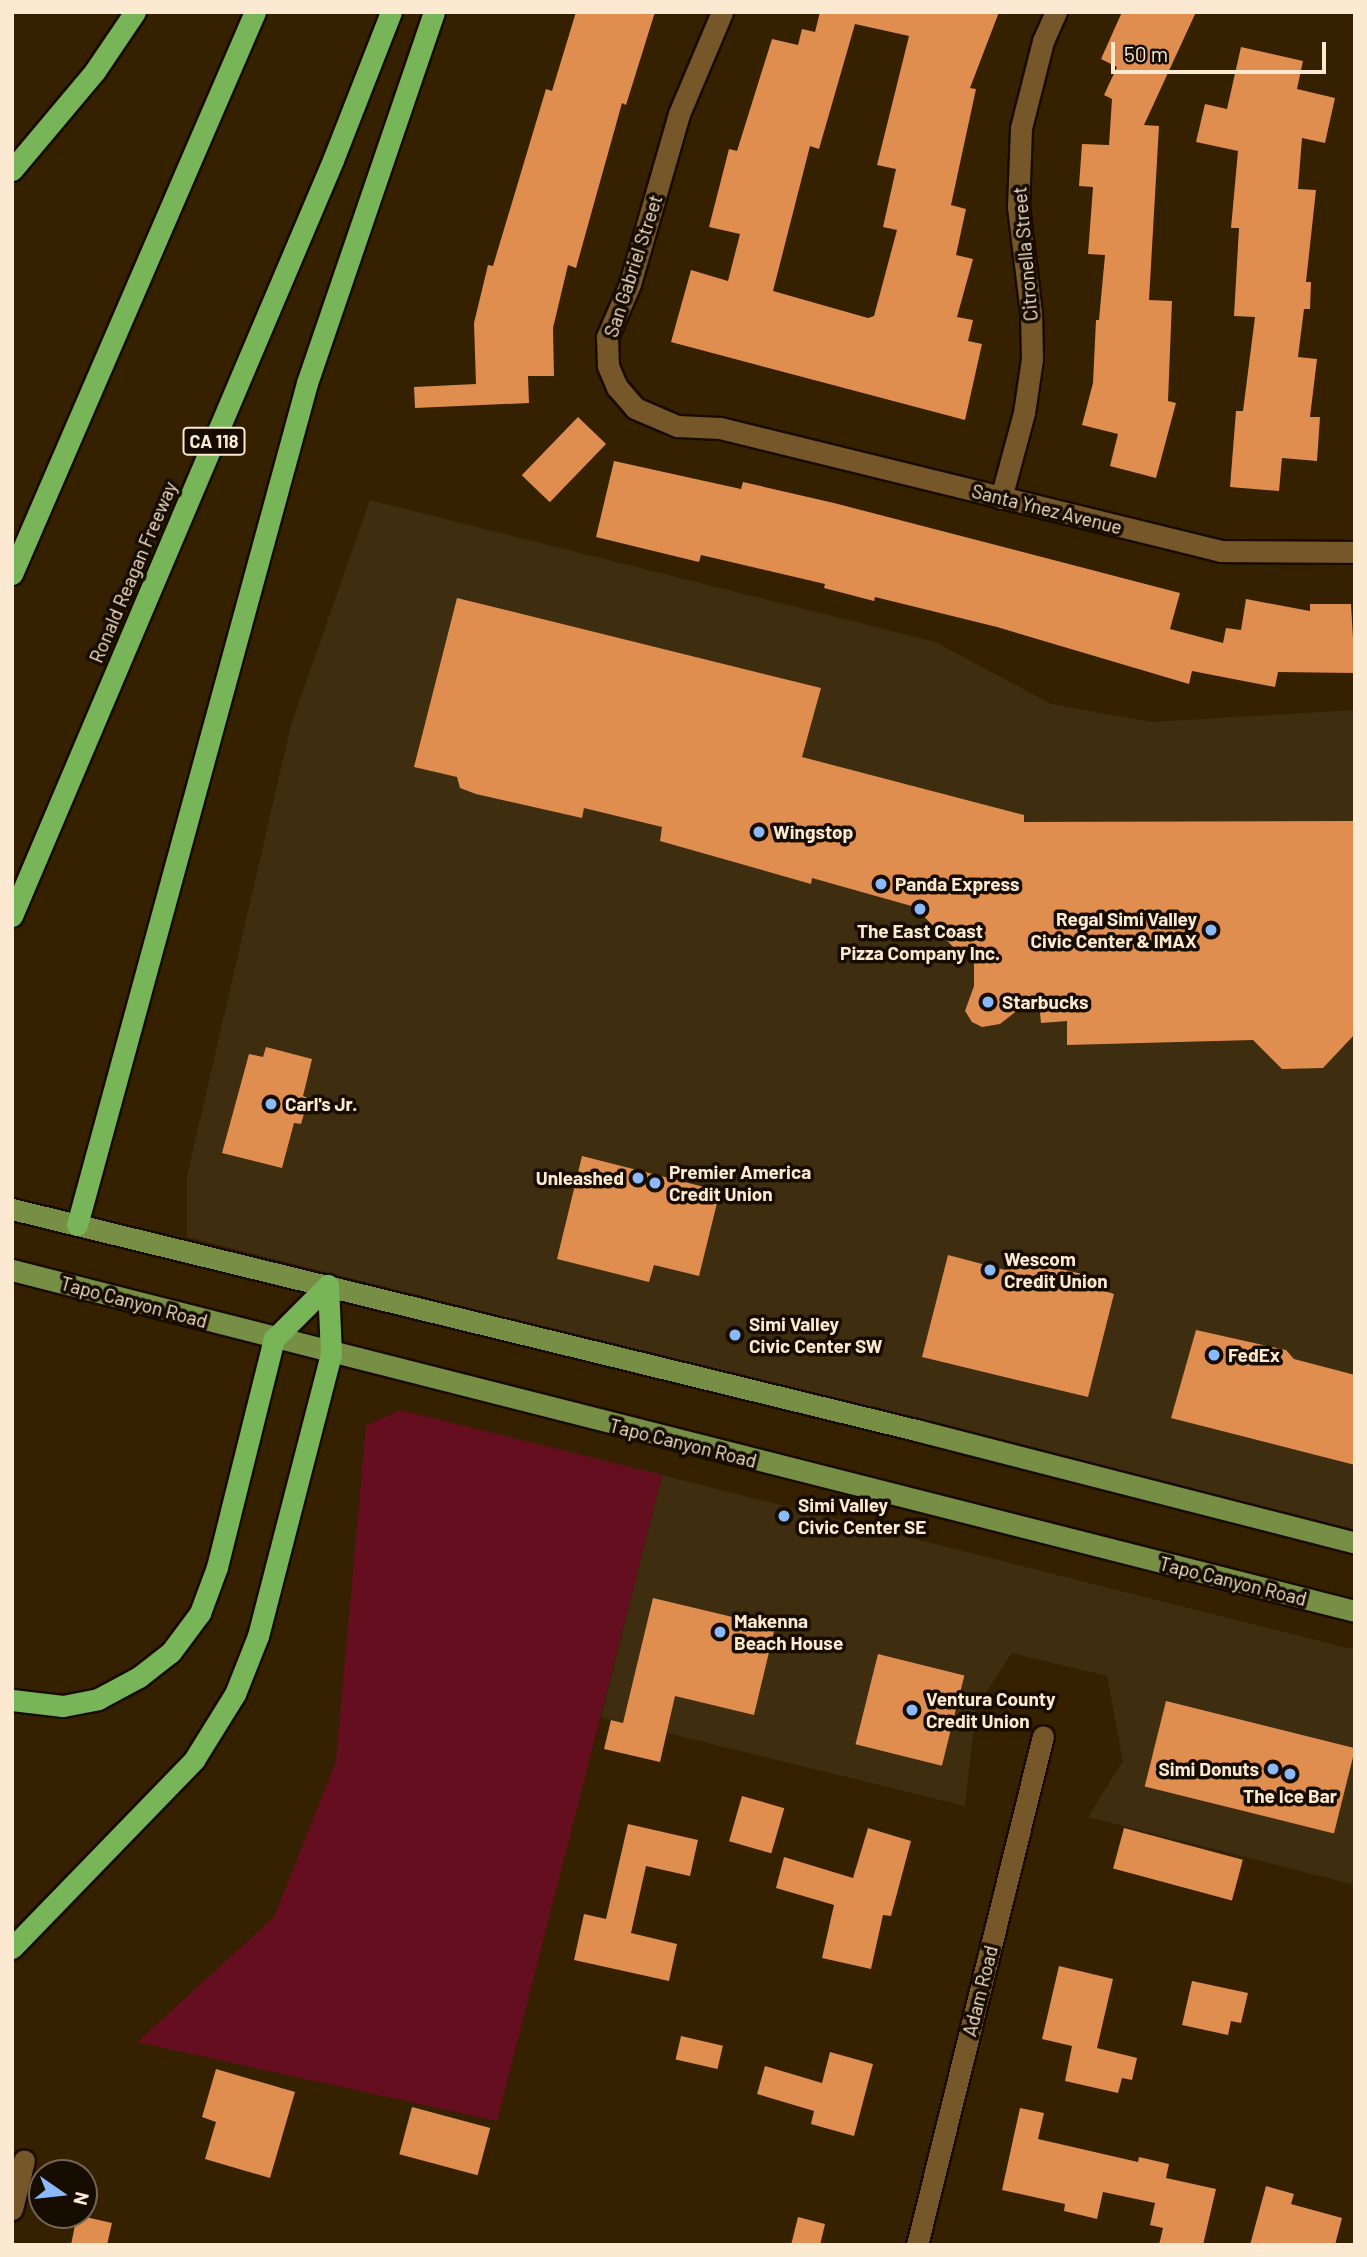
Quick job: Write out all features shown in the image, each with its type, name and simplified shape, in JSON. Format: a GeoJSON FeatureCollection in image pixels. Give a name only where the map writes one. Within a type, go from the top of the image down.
{"type":"FeatureCollection","features":[{"type":"Feature","properties":{"kind":"highway"},"geometry":{"type":"LineString","coordinates":[[12,170],[95,71],[135,12]]}},
{"type":"Feature","properties":{"kind":"highway"},"geometry":{"type":"LineString","coordinates":[[12,574],[255,12]]}},
{"type":"Feature","properties":{"kind":"highway","name":"Ronald Reagan Freeway"},"geometry":{"type":"LineString","coordinates":[[12,916],[333,160],[391,12]]}},
{"type":"Feature","properties":{"kind":"highway"},"geometry":{"type":"LineString","coordinates":[[77,1225],[307,383],[435,12]]}},
{"type":"Feature","properties":{"kind":"highway"},"geometry":{"type":"LineString","coordinates":[[12,933],[32,867]]}},
{"type":"Feature","properties":{"kind":"highway"},"geometry":{"type":"LineString","coordinates":[[12,1700],[63,1706],[98,1699],[139,1677],[171,1652],[200,1613],[217,1567],[274,1339],[328,1285]]}},
{"type":"Feature","properties":{"kind":"highway"},"geometry":{"type":"LineString","coordinates":[[12,1948],[194,1760],[235,1694],[262,1623],[331,1354],[328,1285]]}},
{"type":"Feature","properties":{"kind":"main road"},"geometry":{"type":"LineString","coordinates":[[12,1209],[328,1285],[1355,1542]]}},
{"type":"Feature","properties":{"kind":"main road","name":"Tapo Canyon Road"},"geometry":{"type":"LineString","coordinates":[[12,1270],[331,1354],[1355,1611]]}},
{"type":"Feature","properties":{"kind":"street","name":"San Gabriel Street"},"geometry":{"type":"LineString","coordinates":[[722,12],[679,114],[630,284],[612,318],[608,366],[617,387],[635,408],[654,420],[744,434]]}},
{"type":"Feature","properties":{"kind":"street","name":"Citronella Street"},"geometry":{"type":"LineString","coordinates":[[1001,498],[1024,413],[1032,359],[1031,313],[1017,207],[1021,128],[1043,41],[1056,12]]}},
{"type":"Feature","properties":{"kind":"street","name":"Santa Ynez Avenue"},"geometry":{"type":"LineString","coordinates":[[744,434],[1221,551],[1355,552]]}},
{"type":"Feature","properties":{"kind":"street","name":"Adam Road"},"geometry":{"type":"LineString","coordinates":[[916,2245],[1043,1736]]}},
{"type":"Feature","properties":{"kind":"street"},"geometry":{"type":"LineString","coordinates":[[12,2209],[24,2160]]}},
{"type":"Feature","properties":{"kind":"shaded area"},"geometry":{"type":"Polygon","coordinates":[[[370,500],[935,642],[1051,704],[1152,722],[1355,710],[1355,1532],[187,1237],[187,1176],[291,725],[370,500]]]}},
{"type":"Feature","properties":{"kind":"shaded area"},"geometry":{"type":"Polygon","coordinates":[[[400,1410],[662,1475],[497,2121],[137,2042],[274,1917],[336,1761],[366,1426],[400,1410]]]}},
{"type":"Feature","properties":{"kind":"shaded area"},"geometry":{"type":"Polygon","coordinates":[[[662,1475],[1355,1650],[1355,1885],[1088,1817],[1123,1761],[1107,1676],[1012,1653],[976,1708],[965,1806],[601,1717],[662,1475]]]}},
{"type":"Feature","properties":{"kind":"building"},"geometry":{"type":"Polygon","coordinates":[[[576,12],[655,12],[626,105],[622,103],[576,268],[568,265],[553,328],[554,376],[528,376],[529,403],[415,408],[414,387],[476,384],[474,323],[488,265],[493,266],[546,89],[552,91],[576,12]]]}},
{"type":"Feature","properties":{"kind":"building"},"geometry":{"type":"Polygon","coordinates":[[[820,12],[999,12],[970,88],[976,89],[951,205],[966,209],[956,255],[973,259],[957,317],[973,320],[968,341],[982,344],[965,420],[671,342],[691,270],[728,281],[740,234],[709,227],[729,149],[737,151],[772,39],[798,45],[802,29],[815,32],[820,12]],[[855,24],[819,149],[810,146],[773,291],[868,318],[874,316],[897,230],[883,227],[896,169],[877,165],[909,36],[855,24]]]}},
{"type":"Feature","properties":{"kind":"building"},"geometry":{"type":"Polygon","coordinates":[[[1122,12],[1196,12],[1144,125],[1159,126],[1149,300],[1172,301],[1168,401],[1176,403],[1156,478],[1110,466],[1118,434],[1082,425],[1093,383],[1096,320],[1099,320],[1105,255],[1088,254],[1093,187],[1079,186],[1082,144],[1109,145],[1112,99],[1104,95],[1117,67],[1101,59],[1122,12]]]}},
{"type":"Feature","properties":{"kind":"building"},"geometry":{"type":"Polygon","coordinates":[[[1241,47],[1303,61],[1297,89],[1335,98],[1325,143],[1302,138],[1298,189],[1316,190],[1306,282],[1311,282],[1310,309],[1304,309],[1298,357],[1317,359],[1310,417],[1320,417],[1317,461],[1282,458],[1279,491],[1230,487],[1236,411],[1243,411],[1255,317],[1234,316],[1239,228],[1231,228],[1238,151],[1196,142],[1205,104],[1227,109],[1241,47]]]}},
{"type":"Feature","properties":{"kind":"building"},"geometry":{"type":"Polygon","coordinates":[[[578,417],[606,444],[550,502],[522,475],[578,417]]]}},
{"type":"Feature","properties":{"kind":"building"},"geometry":{"type":"Polygon","coordinates":[[[614,461],[741,489],[743,482],[834,503],[1180,593],[1170,629],[1223,643],[1226,628],[1241,630],[1246,599],[1310,611],[1310,604],[1351,604],[1355,673],[1278,672],[1275,687],[1192,671],[1189,684],[997,627],[875,597],[874,601],[824,588],[825,584],[701,555],[699,562],[596,537],[614,461]]]}},
{"type":"Feature","properties":{"kind":"building"},"geometry":{"type":"Polygon","coordinates":[[[457,598],[821,688],[802,757],[1024,815],[1024,822],[1355,821],[1355,1034],[1323,1068],[1282,1069],[1253,1040],[1067,1045],[1067,1021],[1041,1023],[1038,994],[1000,1024],[982,1027],[972,1022],[965,1011],[974,986],[974,951],[957,951],[915,907],[812,878],[811,884],[660,841],[662,827],[584,808],[582,818],[476,794],[460,788],[457,777],[414,767],[457,598]]]}},
{"type":"Feature","properties":{"kind":"building","name":"Carl's Jr."},"geometry":{"type":"Polygon","coordinates":[[[266,1047],[312,1059],[303,1096],[308,1098],[305,1110],[301,1124],[294,1123],[282,1168],[222,1153],[249,1054],[263,1057],[266,1047]]]}},
{"type":"Feature","properties":{"kind":"building"},"geometry":{"type":"Polygon","coordinates":[[[582,1156],[720,1191],[699,1276],[654,1265],[649,1282],[557,1259],[582,1156]]]}},
{"type":"Feature","properties":{"kind":"building"},"geometry":{"type":"Polygon","coordinates":[[[948,1255],[1005,1270],[1021,1260],[1104,1279],[1101,1290],[1114,1294],[1088,1397],[922,1357],[948,1255]]]}},
{"type":"Feature","properties":{"kind":"building"},"geometry":{"type":"Polygon","coordinates":[[[1196,1330],[1286,1350],[1294,1359],[1355,1375],[1355,1465],[1171,1418],[1196,1330]]]}},
{"type":"Feature","properties":{"kind":"building"},"geometry":{"type":"Polygon","coordinates":[[[653,1598],[775,1627],[754,1715],[675,1696],[660,1762],[604,1749],[611,1720],[623,1723],[653,1598]]]}},
{"type":"Feature","properties":{"kind":"building"},"geometry":{"type":"Polygon","coordinates":[[[878,1654],[964,1676],[942,1766],[856,1744],[878,1654]]]}},
{"type":"Feature","properties":{"kind":"building"},"geometry":{"type":"Polygon","coordinates":[[[1166,1701],[1355,1748],[1334,1834],[1145,1786],[1166,1701]]]}},
{"type":"Feature","properties":{"kind":"building"},"geometry":{"type":"Polygon","coordinates":[[[742,1796],[784,1808],[771,1853],[729,1841],[742,1796]]]}},
{"type":"Feature","properties":{"kind":"building"},"geometry":{"type":"Polygon","coordinates":[[[628,1824],[698,1840],[690,1876],[646,1866],[631,1933],[677,1944],[669,1981],[574,1960],[584,1914],[606,1919],[628,1824]]]}},
{"type":"Feature","properties":{"kind":"building"},"geometry":{"type":"Polygon","coordinates":[[[868,1828],[911,1841],[891,1916],[883,1915],[871,1969],[822,1958],[834,1905],[776,1888],[784,1857],[853,1878],[868,1828]]]}},
{"type":"Feature","properties":{"kind":"building"},"geometry":{"type":"Polygon","coordinates":[[[1124,1828],[1243,1860],[1232,1900],[1113,1869],[1124,1828]]]}},
{"type":"Feature","properties":{"kind":"building"},"geometry":{"type":"Polygon","coordinates":[[[1059,1966],[1113,1979],[1097,2048],[1137,2058],[1132,2080],[1122,2078],[1118,2093],[1065,2081],[1072,2046],[1042,2039],[1059,1966]]]}},
{"type":"Feature","properties":{"kind":"building"},"geometry":{"type":"Polygon","coordinates":[[[1192,1981],[1248,1993],[1241,2023],[1231,2021],[1228,2035],[1182,2025],[1192,1981]]]}},
{"type":"Feature","properties":{"kind":"building"},"geometry":{"type":"Polygon","coordinates":[[[681,2036],[723,2046],[717,2069],[676,2059],[681,2036]]]}},
{"type":"Feature","properties":{"kind":"building"},"geometry":{"type":"Polygon","coordinates":[[[830,2052],[873,2064],[854,2136],[811,2124],[814,2111],[757,2094],[765,2066],[822,2083],[830,2052]]]}},
{"type":"Feature","properties":{"kind":"building"},"geometry":{"type":"Polygon","coordinates":[[[216,2069],[295,2092],[270,2178],[205,2159],[216,2122],[202,2117],[216,2069]]]}},
{"type":"Feature","properties":{"kind":"building"},"geometry":{"type":"Polygon","coordinates":[[[412,2107],[490,2128],[478,2175],[399,2154],[412,2107]]]}},
{"type":"Feature","properties":{"kind":"building"},"geometry":{"type":"Polygon","coordinates":[[[1020,2108],[1044,2113],[1038,2139],[1138,2162],[1139,2157],[1169,2164],[1166,2178],[1216,2189],[1203,2245],[1159,2245],[1163,2228],[1150,2225],[1155,2203],[1103,2192],[1097,2219],[1064,2211],[1065,2204],[1002,2190],[1020,2108]]]}},
{"type":"Feature","properties":{"kind":"building"},"geometry":{"type":"Polygon","coordinates":[[[1266,2186],[1294,2194],[1291,2204],[1342,2218],[1335,2245],[1250,2245],[1266,2186]]]}},
{"type":"Feature","properties":{"kind":"building"},"geometry":{"type":"Polygon","coordinates":[[[798,2217],[825,2224],[820,2245],[791,2245],[798,2217]]]}},
{"type":"Feature","properties":{"kind":"building"},"geometry":{"type":"Polygon","coordinates":[[[98,2220],[112,2223],[107,2245],[71,2245],[74,2229],[98,2229],[98,2220]]]}},
{"type":"Feature","properties":{"kind":"place","name":"Wingstop"},"geometry":{"type":"Point","coordinates":[759,832]}},
{"type":"Feature","properties":{"kind":"place","name":"Panda Express"},"geometry":{"type":"Point","coordinates":[881,884]}},
{"type":"Feature","properties":{"kind":"place","name":"The East Coast Pizza Company Inc."},"geometry":{"type":"Point","coordinates":[920,909]}},
{"type":"Feature","properties":{"kind":"place","name":"Regal Simi Valley Civic Center & IMAX"},"geometry":{"type":"Point","coordinates":[1211,930]}},
{"type":"Feature","properties":{"kind":"place","name":"Starbucks"},"geometry":{"type":"Point","coordinates":[988,1002]}},
{"type":"Feature","properties":{"kind":"place","name":"Carl's Jr."},"geometry":{"type":"Point","coordinates":[271,1104]}},
{"type":"Feature","properties":{"kind":"place","name":"Unleashed"},"geometry":{"type":"Point","coordinates":[638,1178]}},
{"type":"Feature","properties":{"kind":"place","name":"Premier America Credit Union"},"geometry":{"type":"Point","coordinates":[655,1183]}},
{"type":"Feature","properties":{"kind":"place","name":"Wescom Credit Union"},"geometry":{"type":"Point","coordinates":[990,1270]}},
{"type":"Feature","properties":{"kind":"place","name":"Simi Valley Civic Center SW"},"geometry":{"type":"Point","coordinates":[735,1335]}},
{"type":"Feature","properties":{"kind":"place","name":"FedEx"},"geometry":{"type":"Point","coordinates":[1214,1355]}},
{"type":"Feature","properties":{"kind":"place","name":"Simi Valley Civic Center SE"},"geometry":{"type":"Point","coordinates":[784,1516]}},
{"type":"Feature","properties":{"kind":"place","name":"Makenna Beach House"},"geometry":{"type":"Point","coordinates":[720,1632]}},
{"type":"Feature","properties":{"kind":"place","name":"Ventura County Credit Union"},"geometry":{"type":"Point","coordinates":[912,1710]}},
{"type":"Feature","properties":{"kind":"place","name":"Simi Donuts"},"geometry":{"type":"Point","coordinates":[1273,1769]}},
{"type":"Feature","properties":{"kind":"place","name":"The Ice Bar"},"geometry":{"type":"Point","coordinates":[1290,1774]}}]}
